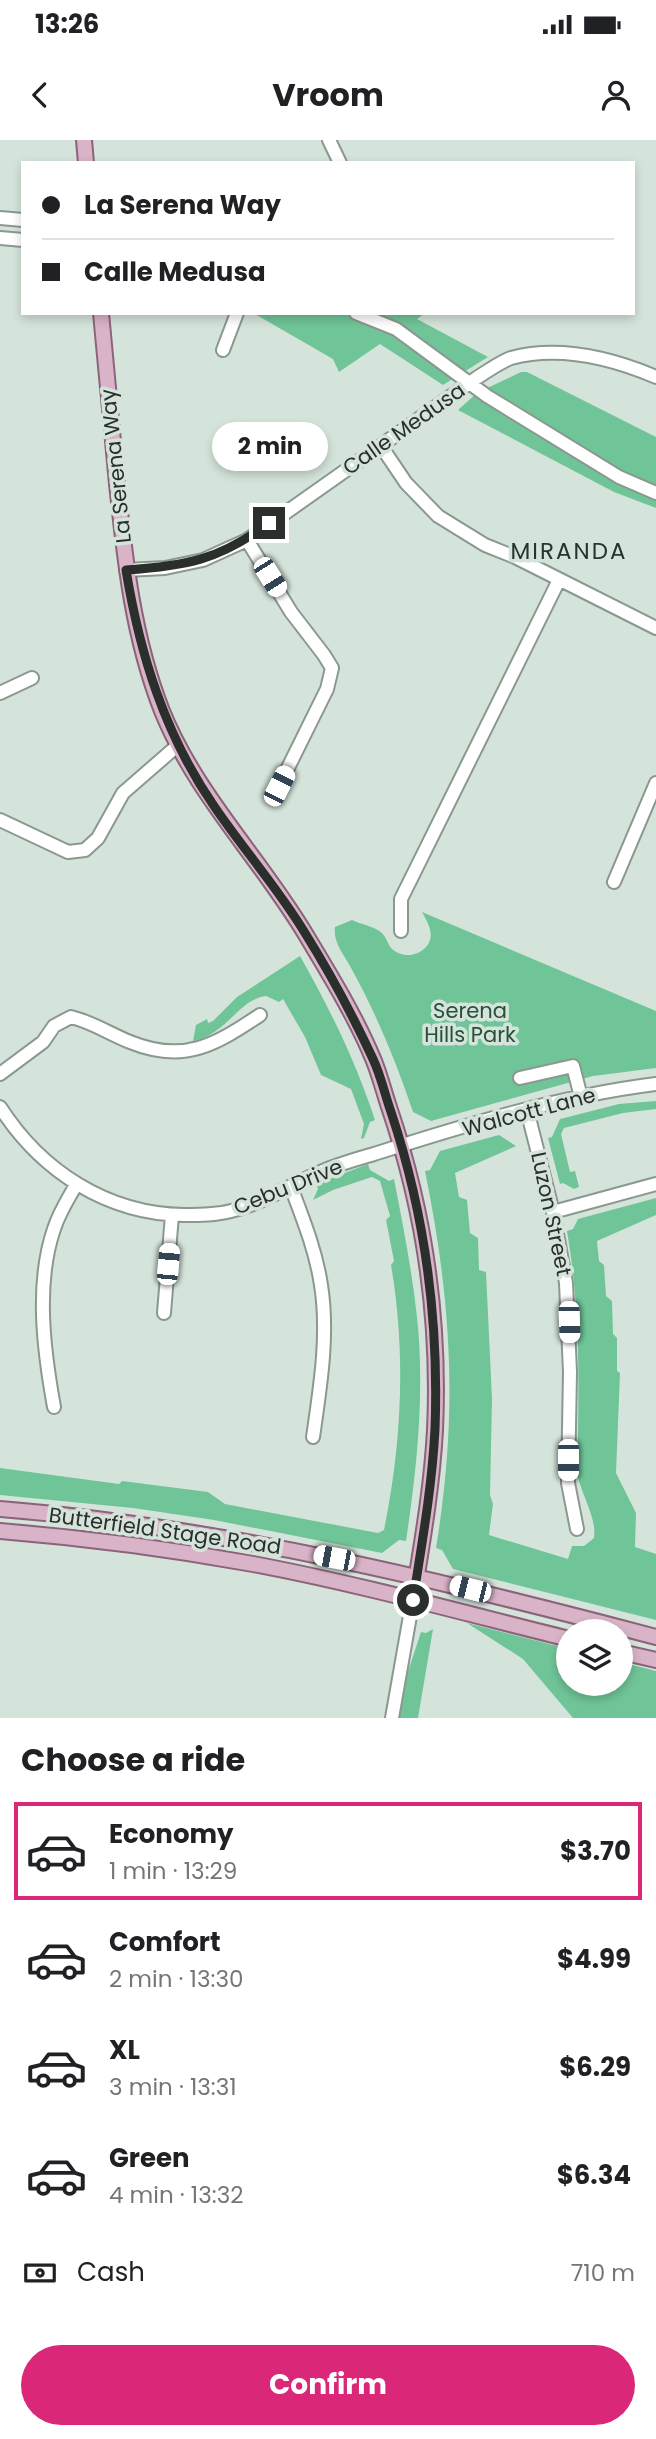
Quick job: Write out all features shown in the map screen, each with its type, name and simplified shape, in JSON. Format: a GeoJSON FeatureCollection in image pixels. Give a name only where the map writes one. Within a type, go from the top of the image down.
{"type":"FeatureCollection","features":[{"type":"Feature","properties":{"kind":"main road"},"geometry":{"type":"LineString","coordinates":[[84,140],[86,161]]}},
{"type":"Feature","properties":{"kind":"main road","name":"La Serena Way"},"geometry":{"type":"LineString","coordinates":[[101,315],[126,570],[144,658],[177,746],[214,806],[304,930],[342,996],[374,1062],[402,1146],[424,1244],[432,1310],[435,1374],[431,1478],[413,1600]]}},
{"type":"Feature","properties":{"kind":"main road","name":"Butterfield Stage Road"},"geometry":{"type":"LineString","coordinates":[[0,1510],[54,1514],[274,1546],[417,1576],[656,1637]]}},
{"type":"Feature","properties":{"kind":"main road","name":"Butterfield Stage Road"},"geometry":{"type":"LineString","coordinates":[[0,1531],[147,1547],[222,1559],[413,1600],[556,1636]]}},
{"type":"Feature","properties":{"kind":"main road"},"geometry":{"type":"LineString","coordinates":[[633,1655],[656,1661]]}},
{"type":"Feature","properties":{"kind":"street"},"geometry":{"type":"LineString","coordinates":[[329,140],[339,161]]}},
{"type":"Feature","properties":{"kind":"street"},"geometry":{"type":"LineString","coordinates":[[0,218],[21,220]]}},
{"type":"Feature","properties":{"kind":"street"},"geometry":{"type":"LineString","coordinates":[[0,238],[21,240]]}},
{"type":"Feature","properties":{"kind":"street"},"geometry":{"type":"LineString","coordinates":[[223,350],[236,315]]}},
{"type":"Feature","properties":{"kind":"street"},"geometry":{"type":"LineString","coordinates":[[361,315],[396,329],[487,396],[619,477],[656,493]]}},
{"type":"Feature","properties":{"kind":"street","name":"Calle Medusa"},"geometry":{"type":"LineString","coordinates":[[126,570],[165,568],[203,560],[247,540],[509,359],[557,351],[624,364],[656,377]]}},
{"type":"Feature","properties":{"kind":"street"},"geometry":{"type":"LineString","coordinates":[[381,446],[406,484],[438,516],[485,545],[515,557],[656,628]]}},
{"type":"Feature","properties":{"kind":"street"},"geometry":{"type":"LineString","coordinates":[[247,540],[292,612],[332,668],[327,689],[279,786]]}},
{"type":"Feature","properties":{"kind":"street"},"geometry":{"type":"LineString","coordinates":[[401,931],[401,899],[559,580]]}},
{"type":"Feature","properties":{"kind":"street"},"geometry":{"type":"LineString","coordinates":[[0,693],[32,678]]}},
{"type":"Feature","properties":{"kind":"street"},"geometry":{"type":"LineString","coordinates":[[0,820],[68,852],[85,849],[98,838],[123,793],[177,746]]}},
{"type":"Feature","properties":{"kind":"street"},"geometry":{"type":"LineString","coordinates":[[614,882],[656,783]]}},
{"type":"Feature","properties":{"kind":"street"},"geometry":{"type":"LineString","coordinates":[[0,1074],[43,1042],[54,1026],[71,1017],[158,1052],[185,1052],[207,1047],[260,1015]]}},
{"type":"Feature","properties":{"kind":"street"},"geometry":{"type":"LineString","coordinates":[[520,1078],[573,1066],[581,1097]]}},
{"type":"Feature","properties":{"kind":"street","name":"Walcott Lane"},"geometry":{"type":"LineString","coordinates":[[402,1146],[527,1110],[656,1084]]}},
{"type":"Feature","properties":{"kind":"street","name":"Cebu Drive"},"geometry":{"type":"LineString","coordinates":[[0,1107],[13,1127],[38,1154],[76,1185],[94,1195],[128,1206],[172,1215],[230,1212],[323,1171],[402,1146]]}},
{"type":"Feature","properties":{"kind":"street","name":"Luzon Street"},"geometry":{"type":"LineString","coordinates":[[527,1110],[553,1212],[566,1283],[569,1322],[568,1482],[577,1529]]}},
{"type":"Feature","properties":{"kind":"street"},"geometry":{"type":"LineString","coordinates":[[553,1212],[656,1184]]}},
{"type":"Feature","properties":{"kind":"street"},"geometry":{"type":"LineString","coordinates":[[54,1407],[44,1351],[47,1253],[54,1228],[76,1185]]}},
{"type":"Feature","properties":{"kind":"street"},"geometry":{"type":"LineString","coordinates":[[291,1187],[314,1254],[322,1288],[323,1354],[313,1437]]}},
{"type":"Feature","properties":{"kind":"street"},"geometry":{"type":"LineString","coordinates":[[164,1312],[172,1215]]}},
{"type":"Feature","properties":{"kind":"street","name":"La Serena Way"},"geometry":{"type":"LineString","coordinates":[[392,1718],[413,1600]]}},
{"type":"Feature","properties":{"kind":"green space"},"geometry":{"type":"Polygon","coordinates":[[[256,315],[422,315],[417,319],[488,357],[443,385],[380,344],[339,372],[333,359],[256,315]]]}},
{"type":"Feature","properties":{"kind":"green space"},"geometry":{"type":"Polygon","coordinates":[[[521,372],[527,372],[656,437],[656,508],[614,492],[458,410],[477,393],[521,372]]]}},
{"type":"Feature","properties":{"kind":"green space","name":"Serena Hills Park"},"geometry":{"type":"Polygon","coordinates":[[[422,912],[656,1011],[656,1068],[593,1076],[431,1121],[413,1112],[377,1019],[337,943],[335,927],[352,920],[379,931],[395,951],[404,955],[414,954],[426,947],[430,938],[430,930],[422,912]]]}},
{"type":"Feature","properties":{"kind":"green space"},"geometry":{"type":"Polygon","coordinates":[[[300,956],[342,1036],[368,1098],[375,1120],[370,1122],[364,1138],[361,1139],[364,1124],[351,1089],[321,1075],[305,1037],[283,999],[279,1002],[266,996],[256,999],[215,1032],[193,1041],[196,1025],[207,1019],[208,1023],[213,1021],[237,997],[300,956]]]}},
{"type":"Feature","properties":{"kind":"green space"},"geometry":{"type":"Polygon","coordinates":[[[656,1101],[656,1109],[623,1113],[564,1128],[561,1134],[570,1172],[575,1171],[579,1187],[574,1189],[560,1184],[548,1138],[552,1137],[560,1119],[619,1104],[656,1101]]]}},
{"type":"Feature","properties":{"kind":"green space"},"geometry":{"type":"Polygon","coordinates":[[[499,1135],[516,1146],[455,1173],[459,1197],[467,1200],[470,1233],[478,1238],[479,1270],[486,1272],[492,1399],[490,1495],[493,1504],[489,1535],[568,1559],[572,1546],[584,1546],[594,1538],[591,1514],[577,1473],[577,1321],[567,1231],[573,1229],[578,1219],[656,1198],[656,1215],[597,1241],[599,1261],[604,1265],[606,1296],[612,1301],[613,1334],[617,1338],[617,1371],[620,1373],[616,1473],[636,1513],[635,1547],[656,1554],[656,1620],[453,1569],[442,1550],[436,1548],[447,1451],[449,1359],[441,1267],[425,1171],[430,1170],[440,1151],[499,1135]]]}},
{"type":"Feature","properties":{"kind":"green space"},"geometry":{"type":"Polygon","coordinates":[[[368,1164],[370,1170],[389,1181],[394,1179],[417,1317],[419,1429],[406,1541],[399,1540],[382,1553],[214,1520],[133,1508],[0,1495],[0,1468],[119,1484],[122,1481],[208,1492],[225,1504],[378,1533],[384,1530],[395,1464],[400,1397],[399,1331],[391,1265],[394,1261],[386,1220],[390,1216],[380,1181],[372,1177],[313,1200],[318,1189],[316,1184],[368,1164]]]}},
{"type":"Feature","properties":{"kind":"green space"},"geometry":{"type":"Polygon","coordinates":[[[467,1623],[556,1646],[556,1696],[633,1696],[633,1665],[656,1671],[656,1718],[573,1718],[523,1659],[467,1623]]]}},
{"type":"Feature","properties":{"kind":"green space"},"geometry":{"type":"Polygon","coordinates":[[[433,1629],[418,1718],[396,1718],[399,1699],[421,1632],[426,1633],[433,1629]]]}},
{"type":"Feature","properties":{"kind":"district","name":"MIRANDA"},"geometry":{"type":"Point","coordinates":[569,551]}},
{"type":"Feature","properties":{"kind":"route"},"geometry":{"type":"LineString","coordinates":[[269,523],[247,540],[203,560],[165,568],[126,570],[144,658],[177,746],[214,806],[304,930],[342,996],[374,1062],[402,1146],[424,1244],[432,1310],[435,1374],[431,1478],[413,1600]]}}]}
